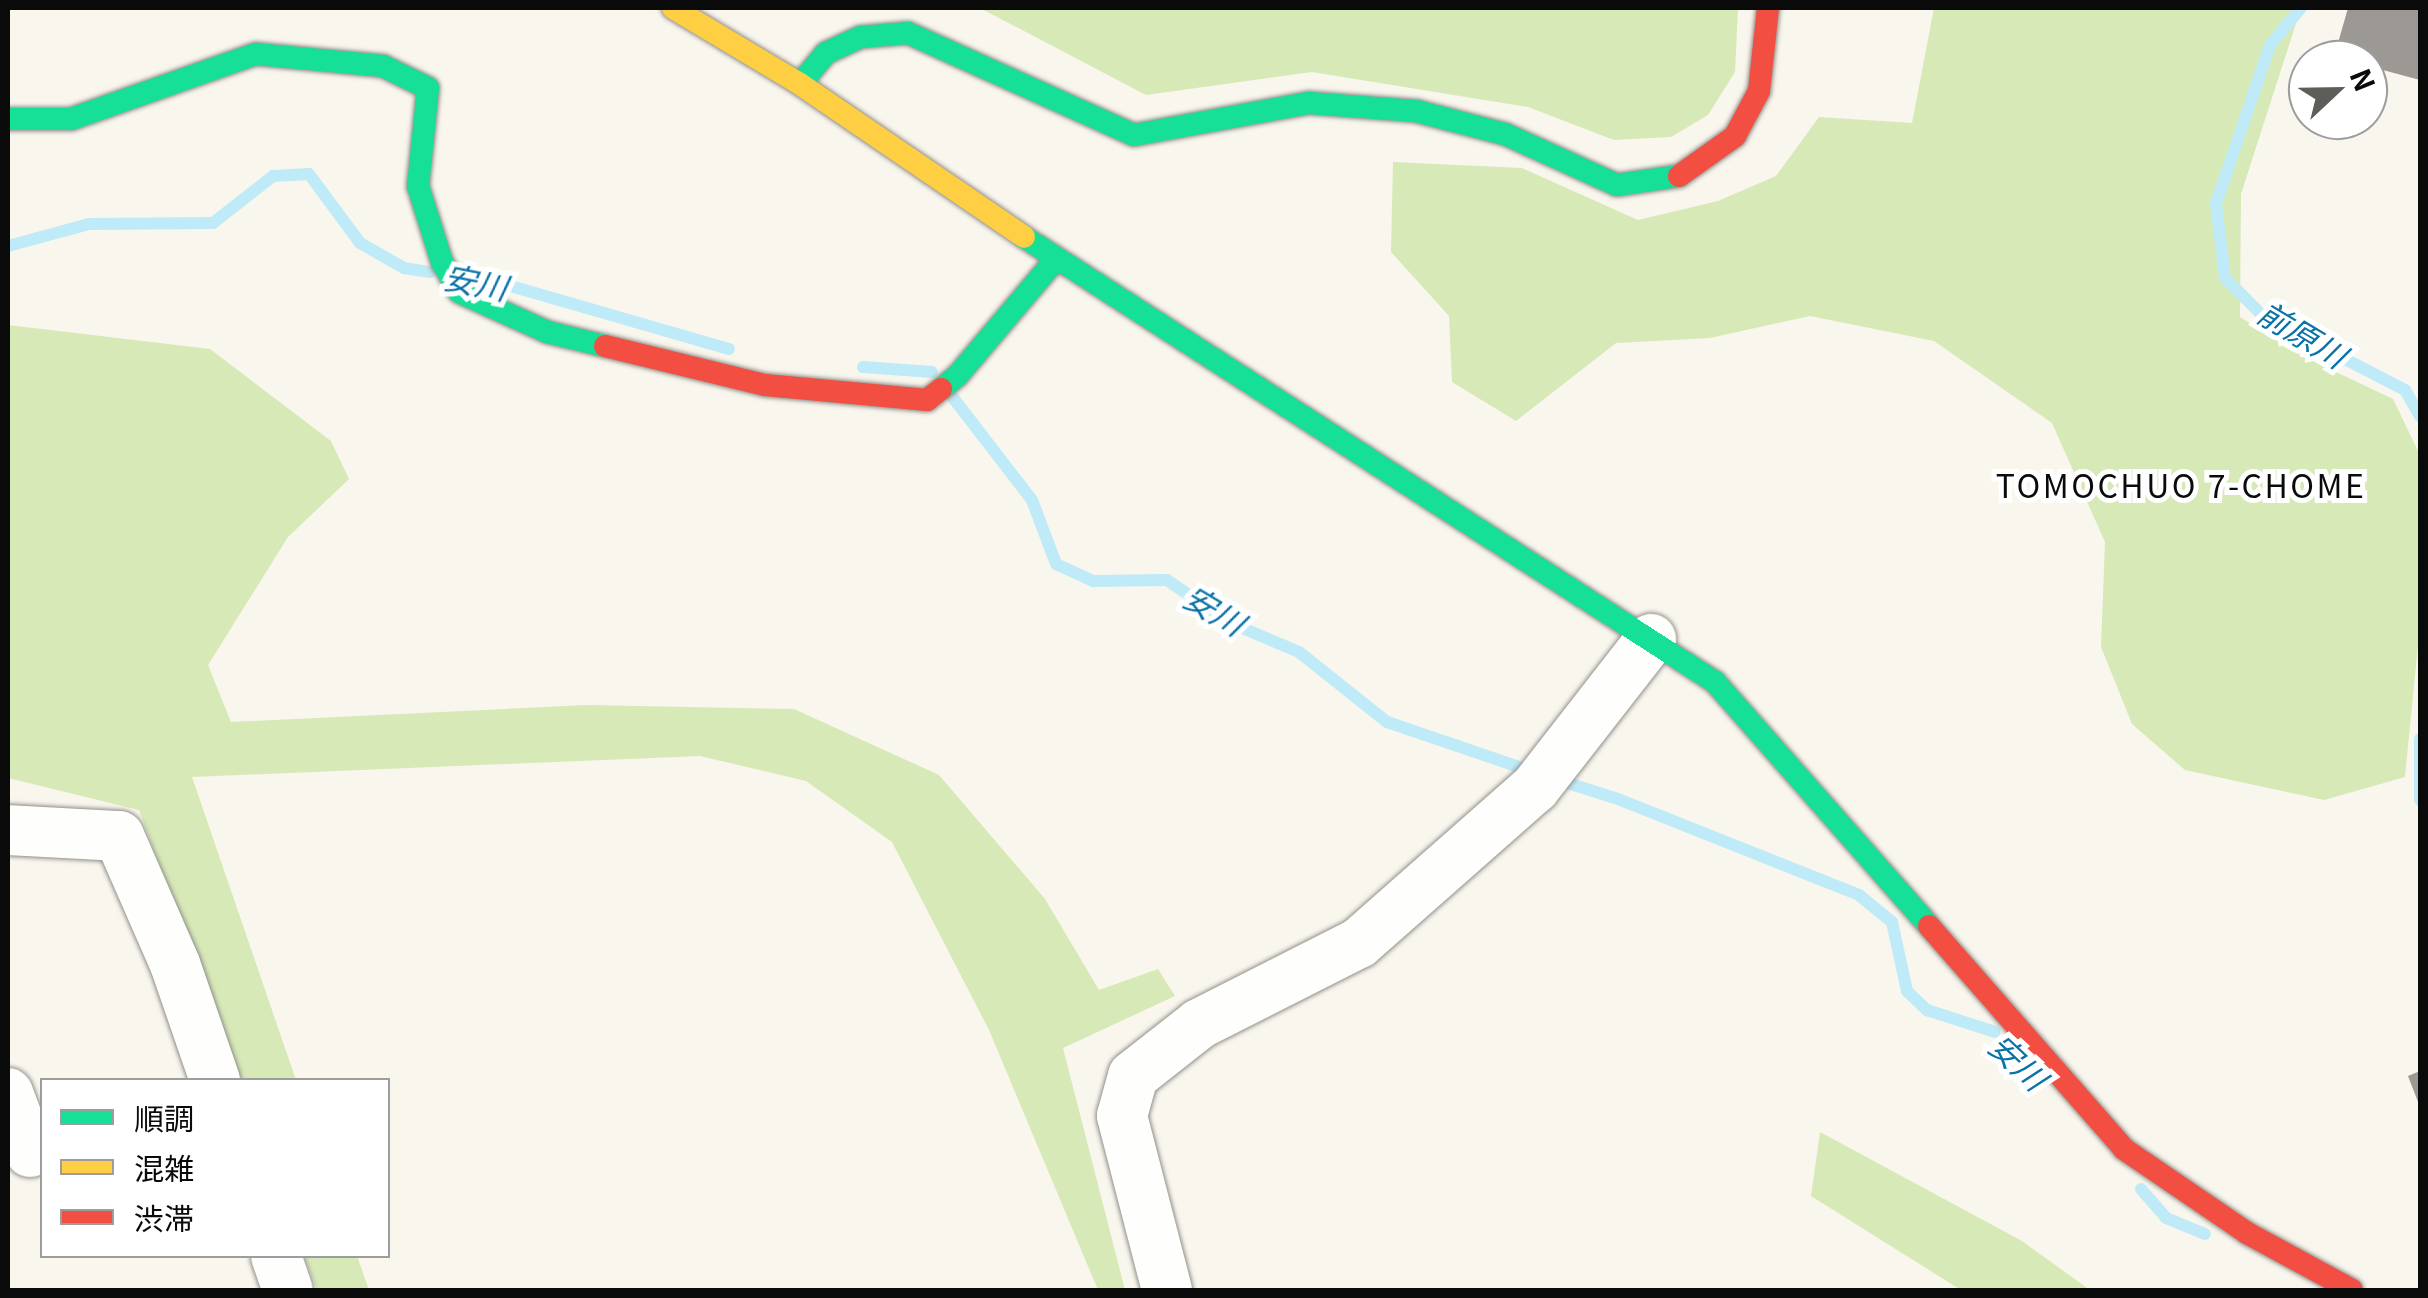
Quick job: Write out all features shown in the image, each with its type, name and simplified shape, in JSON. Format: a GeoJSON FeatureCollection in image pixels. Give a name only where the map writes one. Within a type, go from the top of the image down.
{"type":"FeatureCollection","features":[{"type":"Feature","properties":{"kind":"street"},"geometry":{"type":"LineString","coordinates":[[674,8],[800,84],[1056,259],[1715,682],[2124,1149],[2247,1234],[2352,1290]]}},
{"type":"Feature","properties":{"kind":"street"},"geometry":{"type":"LineString","coordinates":[[800,84],[826,53],[861,37],[908,33],[1134,134],[1309,103],[1416,111],[1505,134],[1617,184],[1679,176],[1734,136],[1759,92],[1768,8]]}},
{"type":"Feature","properties":{"kind":"street"},"geometry":{"type":"LineString","coordinates":[[8,119],[71,119],[256,54],[382,66],[428,88],[418,186],[442,262],[459,292],[547,332],[765,386],[927,400],[958,376],[1056,259]]}},
{"type":"Feature","properties":{"kind":"street"},"geometry":{"type":"LineString","coordinates":[[1167,1290],[1122,1116],[1133,1076],[1198,1024],[1359,943],[1545,775],[1652,638]]}},
{"type":"Feature","properties":{"kind":"street"},"geometry":{"type":"LineString","coordinates":[[8,830],[120,836],[175,964],[204,1077]]}},
{"type":"Feature","properties":{"kind":"street"},"geometry":{"type":"LineString","coordinates":[[8,1093],[27,1154]]}},
{"type":"Feature","properties":{"kind":"street"},"geometry":{"type":"LineString","coordinates":[[277,1258],[288,1290]]}},
{"type":"Feature","properties":{"kind":"green space"},"geometry":{"type":"Polygon","coordinates":[[[980,8],[1738,8],[1735,72],[1708,115],[1671,137],[1614,140],[1528,107],[1312,72],[1146,95],[980,8]]]}},
{"type":"Feature","properties":{"kind":"green space"},"geometry":{"type":"Polygon","coordinates":[[[1934,8],[2301,8],[2241,194],[2240,317],[2296,353],[2393,399],[2420,455],[2420,625],[2405,777],[2324,800],[2185,770],[2132,724],[2101,647],[2105,542],[2052,423],[1934,341],[1810,316],[1710,338],[1616,343],[1516,421],[1452,382],[1449,316],[1391,252],[1393,162],[1522,168],[1638,220],[1718,201],[1776,176],[1819,117],[1912,123],[1934,8]]]}},
{"type":"Feature","properties":{"kind":"green space"},"geometry":{"type":"Polygon","coordinates":[[[8,325],[210,349],[331,441],[349,479],[288,537],[208,665],[231,722],[587,705],[794,709],[939,775],[1045,899],[1099,990],[1158,969],[1175,996],[1063,1048],[1125,1290],[1098,1290],[989,1030],[892,842],[806,781],[700,756],[192,777],[295,1078],[238,1078],[139,810],[8,778],[8,325]]]}},
{"type":"Feature","properties":{"kind":"green space"},"geometry":{"type":"Polygon","coordinates":[[[1820,1132],[2022,1241],[2090,1290],[1961,1290],[1811,1196],[1820,1132]]]}},
{"type":"Feature","properties":{"kind":"green space"},"geometry":{"type":"Polygon","coordinates":[[[305,1258],[358,1258],[369,1290],[317,1290],[305,1258]]]}},
{"type":"Feature","properties":{"kind":"building"},"geometry":{"type":"Polygon","coordinates":[[[2348,8],[2420,8],[2420,80],[2388,71],[2388,40],[2339,40],[2348,8]]]}},
{"type":"Feature","properties":{"kind":"building"},"geometry":{"type":"Polygon","coordinates":[[[2420,1071],[2420,1107],[2408,1076],[2420,1071]]]}},
{"type":"Feature","properties":{"kind":"waterway","name":"前原川"},"geometry":{"type":"LineString","coordinates":[[2301,8],[2270,45],[2216,204],[2225,278],[2264,317],[2405,390],[2420,416]]}},
{"type":"Feature","properties":{"kind":"waterway","name":"安川"},"geometry":{"type":"LineString","coordinates":[[8,246],[89,224],[213,223],[273,176],[309,174],[360,243],[404,268],[430,272]]}},
{"type":"Feature","properties":{"kind":"waterway","name":"安川"},"geometry":{"type":"LineString","coordinates":[[504,284],[729,349]]}},
{"type":"Feature","properties":{"kind":"waterway","name":"安川"},"geometry":{"type":"LineString","coordinates":[[863,367],[932,372]]}},
{"type":"Feature","properties":{"kind":"waterway","name":"安川"},"geometry":{"type":"LineString","coordinates":[[951,395],[1032,500],[1056,564],[1093,581],[1167,580],[1228,622],[1299,652],[1387,722],[1534,772]]}},
{"type":"Feature","properties":{"kind":"waterway","name":"前原川"},"geometry":{"type":"LineString","coordinates":[[2420,739],[2420,800]]}},
{"type":"Feature","properties":{"kind":"waterway","name":"安川"},"geometry":{"type":"LineString","coordinates":[[1558,780],[1618,799],[1859,895],[1892,922],[1907,991],[1927,1010],[1995,1032]]}},
{"type":"Feature","properties":{"kind":"waterway","name":"安川"},"geometry":{"type":"LineString","coordinates":[[2141,1189],[2166,1218],[2205,1234]]}},
{"type":"Feature","properties":{"kind":"traffic: fast"},"geometry":{"type":"LineString","coordinates":[[800,84],[826,53],[861,37],[908,33],[1134,135],[1309,103],[1416,111],[1505,134],[1617,185],[1679,176]]}},
{"type":"Feature","properties":{"kind":"traffic: fast"},"geometry":{"type":"LineString","coordinates":[[8,119],[71,119],[256,54],[383,66],[428,88],[418,186],[442,262],[459,292],[547,332],[605,346]]}},
{"type":"Feature","properties":{"kind":"traffic: fast"},"geometry":{"type":"LineString","coordinates":[[1024,237],[1715,682],[1929,926]]}},
{"type":"Feature","properties":{"kind":"traffic: fast"},"geometry":{"type":"LineString","coordinates":[[941,389],[958,375],[1056,259]]}},
{"type":"Feature","properties":{"kind":"traffic: slow"},"geometry":{"type":"LineString","coordinates":[[673,8],[800,84],[1024,237]]}},
{"type":"Feature","properties":{"kind":"traffic: jam"},"geometry":{"type":"LineString","coordinates":[[1679,176],[1735,136],[1759,91],[1768,8]]}},
{"type":"Feature","properties":{"kind":"traffic: jam"},"geometry":{"type":"LineString","coordinates":[[605,346],[765,385],[927,400],[941,389]]}},
{"type":"Feature","properties":{"kind":"traffic: jam"},"geometry":{"type":"LineString","coordinates":[[1929,926],[2124,1149],[2247,1233],[2352,1290]]}},
{"type":"Feature","properties":{"kind":"district","name":"TOMOCHUO 7-CHOME"},"geometry":{"type":"Point","coordinates":[2181,484]}}]}
